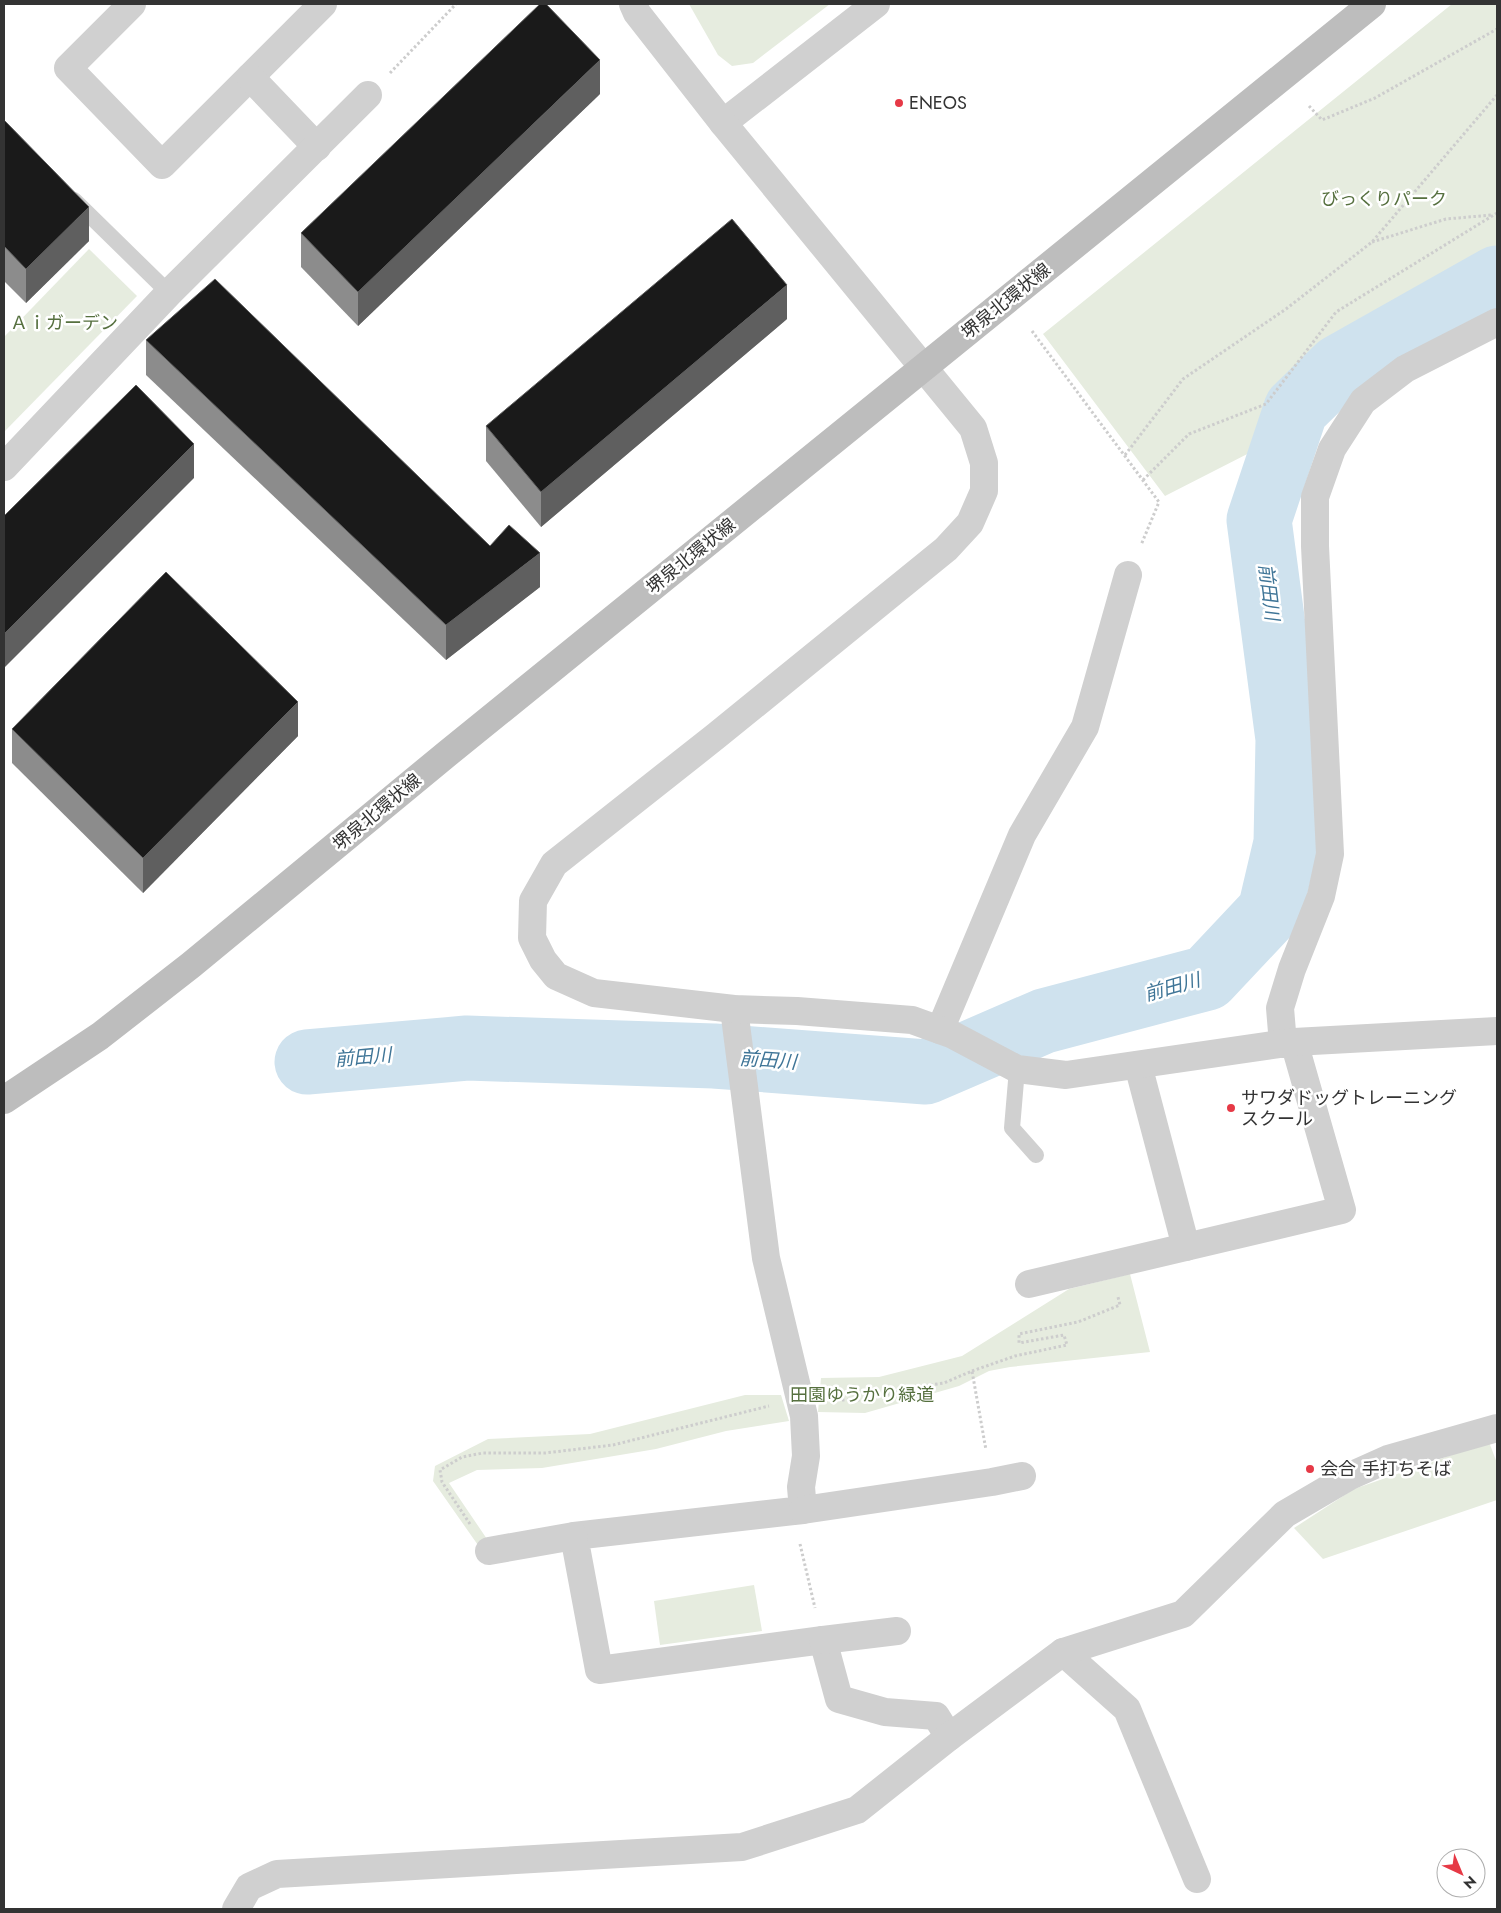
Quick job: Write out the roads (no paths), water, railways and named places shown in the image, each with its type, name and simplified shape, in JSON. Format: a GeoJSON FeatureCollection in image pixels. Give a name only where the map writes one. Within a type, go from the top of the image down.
{"type":"FeatureCollection","features":[{"type":"Feature","properties":{"kind":"main road","name":"堺泉北環状線"},"geometry":{"type":"LineString","coordinates":[[4,1100],[100,1036],[191,965],[448,753],[1372,4]]}},
{"type":"Feature","properties":{"kind":"street"},"geometry":{"type":"LineString","coordinates":[[132,4],[68,68],[162,165],[323,4]]}},
{"type":"Feature","properties":{"kind":"street"},"geometry":{"type":"LineString","coordinates":[[633,4],[637,13],[723,123],[973,428],[984,463],[984,491],[970,523],[946,549],[716,736],[554,864],[533,901],[532,938],[543,960],[556,976],[594,993],[734,1009],[797,1011],[912,1020],[946,1032],[1011,1067],[1066,1075],[1289,1043],[1497,1031]]}},
{"type":"Feature","properties":{"kind":"street"},"geometry":{"type":"LineString","coordinates":[[723,123],[860,9]]}},
{"type":"Feature","properties":{"kind":"street"},"geometry":{"type":"LineString","coordinates":[[250,77],[317,147]]}},
{"type":"Feature","properties":{"kind":"street"},"geometry":{"type":"LineString","coordinates":[[4,467],[169,293],[368,95]]}},
{"type":"Feature","properties":{"kind":"street"},"geometry":{"type":"LineString","coordinates":[[1029,1284],[1342,1210],[1289,1043],[1280,1008],[1292,969],[1321,896],[1330,854],[1315,546],[1315,497],[1332,449],[1363,401],[1405,369],[1497,322]]}},
{"type":"Feature","properties":{"kind":"street"},"geometry":{"type":"LineString","coordinates":[[946,1032],[1022,835],[1084,726],[1128,575]]}},
{"type":"Feature","properties":{"kind":"street"},"geometry":{"type":"LineString","coordinates":[[734,1009],[766,1258],[804,1416],[806,1456],[798,1511]]}},
{"type":"Feature","properties":{"kind":"street"},"geometry":{"type":"LineString","coordinates":[[1138,1065],[1186,1248]]}},
{"type":"Feature","properties":{"kind":"street"},"geometry":{"type":"LineString","coordinates":[[236,1909],[249,1886],[277,1874],[742,1847],[857,1810],[949,1737],[1062,1652],[1183,1614],[1285,1514],[1350,1476],[1388,1459],[1497,1428]]}},
{"type":"Feature","properties":{"kind":"street"},"geometry":{"type":"LineString","coordinates":[[489,1552],[574,1536],[798,1511],[1022,1476]]}},
{"type":"Feature","properties":{"kind":"street"},"geometry":{"type":"LineString","coordinates":[[574,1536],[599,1670],[897,1631]]}},
{"type":"Feature","properties":{"kind":"street"},"geometry":{"type":"LineString","coordinates":[[823,1640],[839,1699],[885,1712],[936,1716],[949,1737]]}},
{"type":"Feature","properties":{"kind":"street"},"geometry":{"type":"LineString","coordinates":[[1062,1652],[1127,1709],[1196,1879]]}},
{"type":"Feature","properties":{"kind":"lane"},"geometry":{"type":"LineString","coordinates":[[65,192],[169,293]]}},
{"type":"Feature","properties":{"kind":"lane"},"geometry":{"type":"LineString","coordinates":[[1011,1067],[1012,1128],[1036,1155]]}},
{"type":"Feature","properties":{"kind":"waterway","name":"前田川"},"geometry":{"type":"LineString","coordinates":[[307,1062],[467,1048],[714,1056],[926,1072],[1044,1021],[1207,978],[1270,911],[1286,843],[1288,739],[1259,520],[1296,409],[1339,367],[1497,278]]}},
{"type":"Feature","properties":{"kind":"place","name":"ENEOS"},"geometry":{"type":"Point","coordinates":[899,103]}},
{"type":"Feature","properties":{"kind":"place","name":"サワダドッグトレーニング スクール"},"geometry":{"type":"Point","coordinates":[1231,1108]}},
{"type":"Feature","properties":{"kind":"place","name":"会合 手打ちそば"},"geometry":{"type":"Point","coordinates":[1310,1469]}},
{"type":"Feature","properties":{"kind":"park label","name":"びっくりパーク"},"geometry":{"type":"Point","coordinates":[1384,199]}},
{"type":"Feature","properties":{"kind":"park label","name":"Ａｉガーデン"},"geometry":{"type":"Point","coordinates":[64,323]}},
{"type":"Feature","properties":{"kind":"park label","name":"田園ゆうかり緑道"},"geometry":{"type":"Point","coordinates":[862,1395]}}]}
